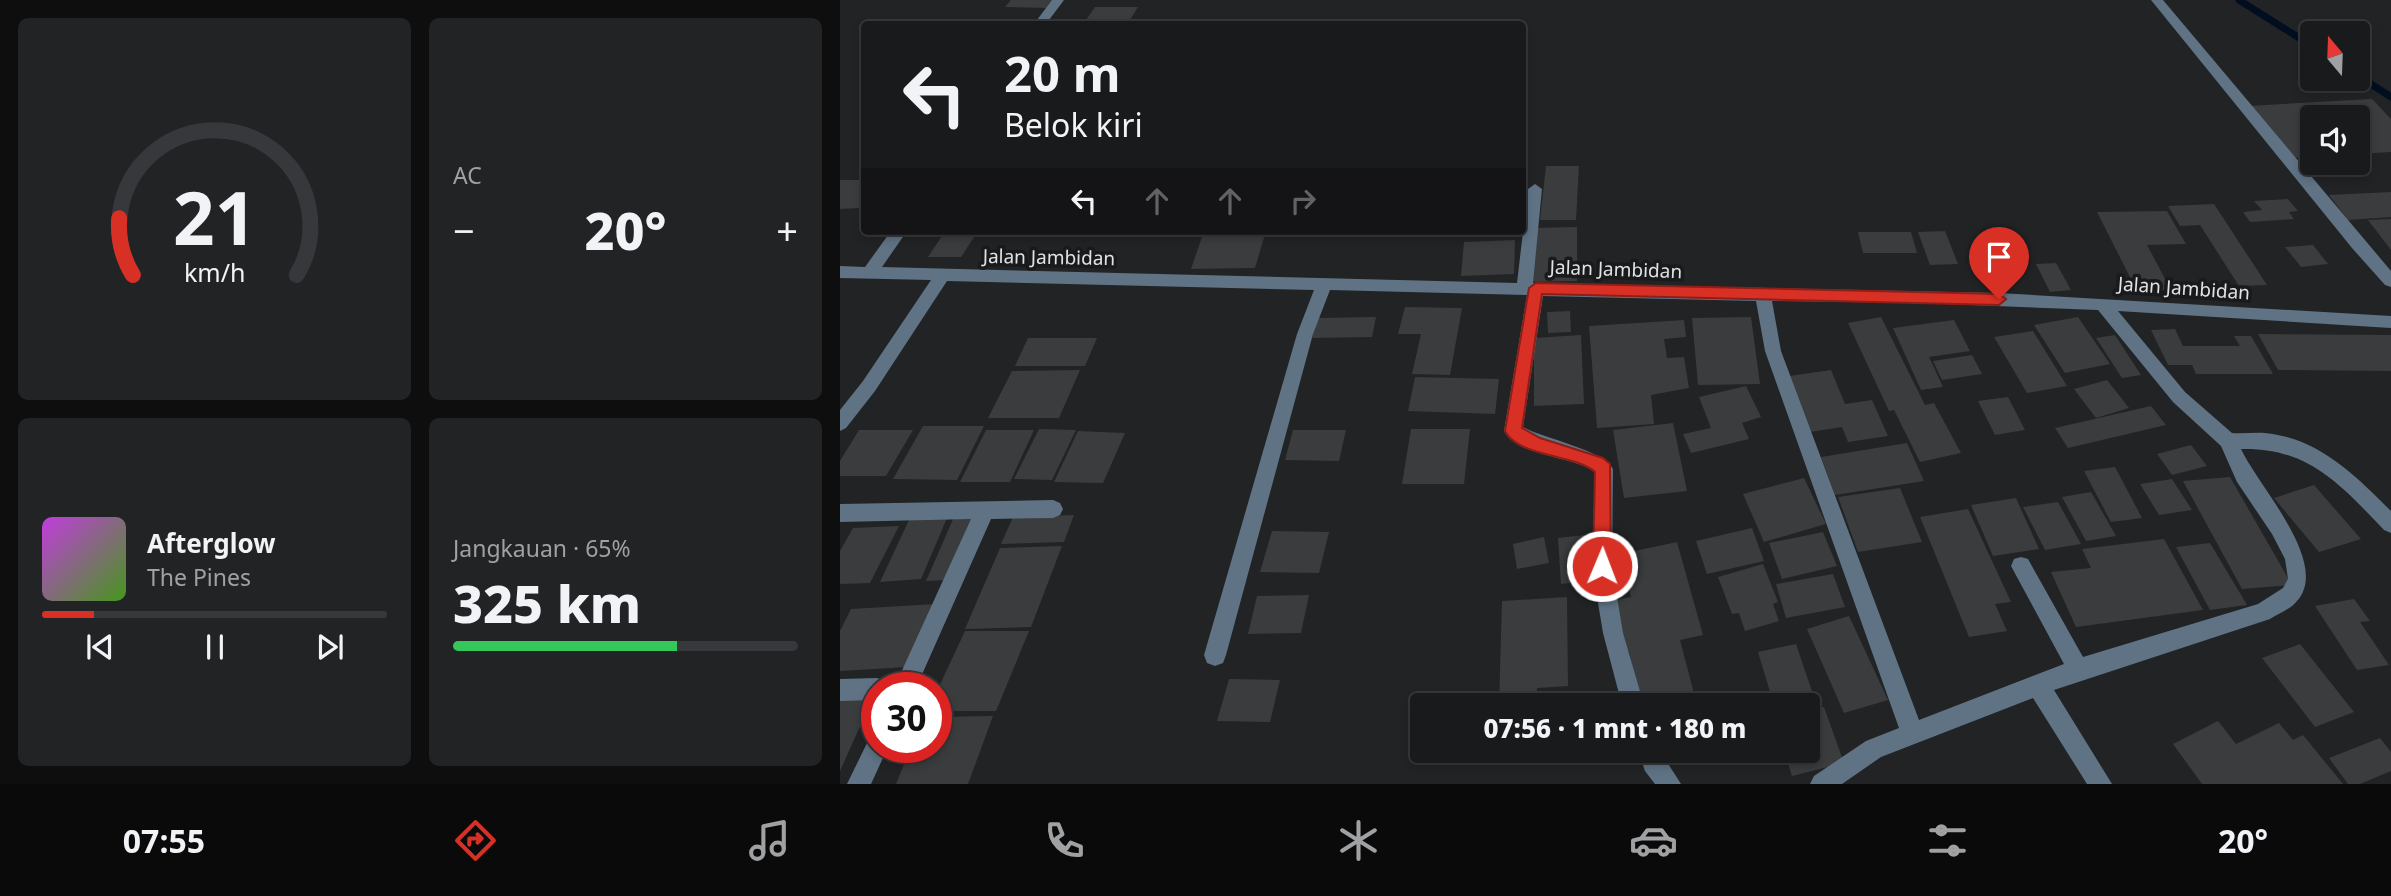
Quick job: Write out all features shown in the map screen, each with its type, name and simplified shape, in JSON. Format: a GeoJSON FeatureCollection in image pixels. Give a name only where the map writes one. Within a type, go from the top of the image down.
{"type":"FeatureCollection","features":[{"type":"Feature","properties":{"kind":"street"},"geometry":{"type":"LineString","coordinates":[[1042,21],[1058,0]]}},
{"type":"Feature","properties":{"kind":"street"},"geometry":{"type":"LineString","coordinates":[[2157,0],[2357,244],[2391,281]]}},
{"type":"Feature","properties":{"kind":"street"},"geometry":{"type":"LineString","coordinates":[[1535,190],[1530,288],[1513,431],[1535,443],[1597,463],[1604,469],[1602,566],[1613,633],[1630,693]]}},
{"type":"Feature","properties":{"kind":"street"},"geometry":{"type":"LineString","coordinates":[[870,272],[896,235]]}},
{"type":"Feature","properties":{"kind":"street","name":"Jalan Jambidan"},"geometry":{"type":"LineString","coordinates":[[840,272],[1763,295],[1870,294],[2102,304],[2391,322]]}},
{"type":"Feature","properties":{"kind":"street"},"geometry":{"type":"LineString","coordinates":[[840,423],[869,386],[942,276]]}},
{"type":"Feature","properties":{"kind":"street"},"geometry":{"type":"LineString","coordinates":[[1215,655],[1305,334],[1325,282]]}},
{"type":"Feature","properties":{"kind":"street"},"geometry":{"type":"LineString","coordinates":[[1763,295],[1773,351],[1912,733]]}},
{"type":"Feature","properties":{"kind":"street"},"geometry":{"type":"LineString","coordinates":[[1822,784],[1874,749],[1912,733],[2078,669],[2263,612],[2290,595],[2298,580],[2295,558],[2279,527],[2244,476],[2228,441],[2179,397],[2102,304]]}},
{"type":"Feature","properties":{"kind":"street"},"geometry":{"type":"LineString","coordinates":[[2228,441],[2268,441],[2311,454],[2337,471],[2391,524]]}},
{"type":"Feature","properties":{"kind":"street"},"geometry":{"type":"LineString","coordinates":[[840,513],[1052,509]]}},
{"type":"Feature","properties":{"kind":"street"},"geometry":{"type":"LineString","coordinates":[[912,672],[985,510]]}},
{"type":"Feature","properties":{"kind":"street"},"geometry":{"type":"LineString","coordinates":[[2021,566],[2078,669]]}},
{"type":"Feature","properties":{"kind":"street"},"geometry":{"type":"LineString","coordinates":[[2038,685],[2099,784]]}},
{"type":"Feature","properties":{"kind":"street"},"geometry":{"type":"LineString","coordinates":[[840,690],[861,690]]}},
{"type":"Feature","properties":{"kind":"street"},"geometry":{"type":"LineString","coordinates":[[859,784],[869,763]]}},
{"type":"Feature","properties":{"kind":"street"},"geometry":{"type":"LineString","coordinates":[[1653,763],[1669,784]]}},
{"type":"Feature","properties":{"kind":"building"},"geometry":{"type":"Polygon","coordinates":[[[1011,0],[1052,0],[1046,8],[1005,7],[1011,0]]]}},
{"type":"Feature","properties":{"kind":"building"},"geometry":{"type":"Polygon","coordinates":[[[1095,7],[1138,7],[1129,21],[1085,21],[1095,7]]]}},
{"type":"Feature","properties":{"kind":"building"},"geometry":{"type":"Polygon","coordinates":[[[2372,99],[2391,119],[2391,152],[2370,153],[2370,105],[2300,105],[2300,158],[2290,158],[2248,106],[2372,99]]]}},
{"type":"Feature","properties":{"kind":"building"},"geometry":{"type":"Polygon","coordinates":[[[1546,166],[1579,166],[1576,220],[1540,220],[1546,166]]]}},
{"type":"Feature","properties":{"kind":"building"},"geometry":{"type":"Polygon","coordinates":[[[840,180],[861,180],[861,208],[840,209],[840,180]]]}},
{"type":"Feature","properties":{"kind":"building"},"geometry":{"type":"Polygon","coordinates":[[[2391,192],[2391,217],[2348,220],[2329,195],[2391,192]]]}},
{"type":"Feature","properties":{"kind":"building"},"geometry":{"type":"Polygon","coordinates":[[[2288,199],[2298,211],[2289,212],[2294,219],[2250,222],[2243,212],[2262,210],[2254,201],[2288,199]]]}},
{"type":"Feature","properties":{"kind":"building"},"geometry":{"type":"Polygon","coordinates":[[[2214,204],[2267,285],[2239,286],[2200,225],[2180,226],[2168,206],[2214,204]]]}},
{"type":"Feature","properties":{"kind":"building"},"geometry":{"type":"Polygon","coordinates":[[[2167,211],[2186,244],[2147,245],[2171,290],[2137,291],[2097,212],[2167,211]]]}},
{"type":"Feature","properties":{"kind":"building"},"geometry":{"type":"Polygon","coordinates":[[[2391,219],[2391,250],[2368,220],[2391,219]]]}},
{"type":"Feature","properties":{"kind":"building"},"geometry":{"type":"Polygon","coordinates":[[[1577,227],[1577,281],[1528,282],[1531,228],[1577,227]]]}},
{"type":"Feature","properties":{"kind":"building"},"geometry":{"type":"Polygon","coordinates":[[[1945,231],[1958,264],[1930,265],[1918,232],[1945,231]]]}},
{"type":"Feature","properties":{"kind":"building"},"geometry":{"type":"Polygon","coordinates":[[[1858,232],[1911,232],[1917,253],[1863,253],[1858,232]]]}},
{"type":"Feature","properties":{"kind":"building"},"geometry":{"type":"Polygon","coordinates":[[[943,235],[975,235],[961,257],[928,257],[943,235]]]}},
{"type":"Feature","properties":{"kind":"building"},"geometry":{"type":"Polygon","coordinates":[[[1203,235],[1265,235],[1255,268],[1191,269],[1203,235]]]}},
{"type":"Feature","properties":{"kind":"building"},"geometry":{"type":"Polygon","coordinates":[[[1515,240],[1514,274],[1461,276],[1464,242],[1515,240]]]}},
{"type":"Feature","properties":{"kind":"building"},"geometry":{"type":"Polygon","coordinates":[[[2313,245],[2328,264],[2301,267],[2285,247],[2313,245]]]}},
{"type":"Feature","properties":{"kind":"building"},"geometry":{"type":"Polygon","coordinates":[[[2056,263],[2071,290],[2050,292],[2036,264],[2056,263]]]}},
{"type":"Feature","properties":{"kind":"building"},"geometry":{"type":"Polygon","coordinates":[[[1405,307],[1462,308],[1450,375],[1412,374],[1421,334],[1398,334],[1405,307]]]}},
{"type":"Feature","properties":{"kind":"building"},"geometry":{"type":"Polygon","coordinates":[[[1570,311],[1571,332],[1548,333],[1547,312],[1570,311]]]}},
{"type":"Feature","properties":{"kind":"building"},"geometry":{"type":"Polygon","coordinates":[[[1376,317],[1372,337],[1312,338],[1317,318],[1376,317]]]}},
{"type":"Feature","properties":{"kind":"building"},"geometry":{"type":"Polygon","coordinates":[[[1751,317],[1760,384],[1698,385],[1692,318],[1751,317]]]}},
{"type":"Feature","properties":{"kind":"building"},"geometry":{"type":"Polygon","coordinates":[[[1881,317],[1925,405],[1934,403],[1961,453],[1920,462],[1894,410],[1889,411],[1848,323],[1881,317]]]}},
{"type":"Feature","properties":{"kind":"building"},"geometry":{"type":"Polygon","coordinates":[[[2078,317],[2110,364],[2065,373],[2034,325],[2078,317]]]}},
{"type":"Feature","properties":{"kind":"building"},"geometry":{"type":"Polygon","coordinates":[[[1684,320],[1686,337],[1664,339],[1667,358],[1684,357],[1689,388],[1651,395],[1654,424],[1597,428],[1589,326],[1684,320]]]}},
{"type":"Feature","properties":{"kind":"building"},"geometry":{"type":"Polygon","coordinates":[[[1954,320],[1970,351],[1929,357],[1943,387],[1921,390],[1893,328],[1954,320]]]}},
{"type":"Feature","properties":{"kind":"building"},"geometry":{"type":"Polygon","coordinates":[[[2175,329],[2183,346],[2240,346],[2234,336],[2251,336],[2273,374],[2196,374],[2192,365],[2168,365],[2151,330],[2175,329]]]}},
{"type":"Feature","properties":{"kind":"building"},"geometry":{"type":"Polygon","coordinates":[[[2033,331],[2067,386],[2027,393],[1994,337],[2033,331]]]}},
{"type":"Feature","properties":{"kind":"building"},"geometry":{"type":"Polygon","coordinates":[[[2258,334],[2391,335],[2391,371],[2278,370],[2258,334]]]}},
{"type":"Feature","properties":{"kind":"building"},"geometry":{"type":"Polygon","coordinates":[[[1581,335],[1584,404],[1534,406],[1534,338],[1581,335]]]}},
{"type":"Feature","properties":{"kind":"building"},"geometry":{"type":"Polygon","coordinates":[[[2115,335],[2141,375],[2122,378],[2096,338],[2115,335]]]}},
{"type":"Feature","properties":{"kind":"building"},"geometry":{"type":"Polygon","coordinates":[[[1028,338],[1097,338],[1085,366],[1015,366],[1028,338]]]}},
{"type":"Feature","properties":{"kind":"building"},"geometry":{"type":"Polygon","coordinates":[[[1972,355],[1982,374],[1942,380],[1933,361],[1972,355]]]}},
{"type":"Feature","properties":{"kind":"building"},"geometry":{"type":"Polygon","coordinates":[[[1080,370],[1059,418],[988,418],[1012,371],[1080,370]]]}},
{"type":"Feature","properties":{"kind":"building"},"geometry":{"type":"Polygon","coordinates":[[[1831,370],[1845,404],[1872,400],[1888,436],[1848,442],[1842,427],[1810,432],[1789,376],[1831,370]]]}},
{"type":"Feature","properties":{"kind":"building"},"geometry":{"type":"Polygon","coordinates":[[[1415,377],[1499,379],[1495,414],[1408,411],[1415,377]]]}},
{"type":"Feature","properties":{"kind":"building"},"geometry":{"type":"Polygon","coordinates":[[[2107,380],[2129,408],[2096,418],[2074,389],[2107,380]]]}},
{"type":"Feature","properties":{"kind":"building"},"geometry":{"type":"Polygon","coordinates":[[[1746,386],[1761,417],[1742,423],[1749,439],[1691,453],[1683,434],[1711,428],[1699,397],[1746,386]]]}},
{"type":"Feature","properties":{"kind":"building"},"geometry":{"type":"Polygon","coordinates":[[[2008,397],[2025,430],[1995,435],[1978,401],[2008,397]]]}},
{"type":"Feature","properties":{"kind":"building"},"geometry":{"type":"Polygon","coordinates":[[[2151,406],[2166,425],[2068,448],[2055,428],[2151,406]]]}},
{"type":"Feature","properties":{"kind":"building"},"geometry":{"type":"Polygon","coordinates":[[[1673,423],[1687,491],[1624,498],[1613,430],[1673,423]]]}},
{"type":"Feature","properties":{"kind":"building"},"geometry":{"type":"Polygon","coordinates":[[[923,426],[984,426],[957,480],[893,479],[923,426]]]}},
{"type":"Feature","properties":{"kind":"building"},"geometry":{"type":"Polygon","coordinates":[[[1039,429],[1076,430],[1052,480],[1014,479],[1039,429]]]}},
{"type":"Feature","properties":{"kind":"building"},"geometry":{"type":"Polygon","coordinates":[[[1411,429],[1470,429],[1464,484],[1402,484],[1411,429]]]}},
{"type":"Feature","properties":{"kind":"building"},"geometry":{"type":"Polygon","coordinates":[[[859,430],[913,430],[886,476],[840,476],[840,461],[859,430]]]}},
{"type":"Feature","properties":{"kind":"building"},"geometry":{"type":"Polygon","coordinates":[[[986,430],[1034,430],[1010,482],[960,482],[986,430]]]}},
{"type":"Feature","properties":{"kind":"building"},"geometry":{"type":"Polygon","coordinates":[[[1293,430],[1346,430],[1339,461],[1285,460],[1293,430]]]}},
{"type":"Feature","properties":{"kind":"building"},"geometry":{"type":"Polygon","coordinates":[[[1078,431],[1125,433],[1103,483],[1054,482],[1078,431]]]}},
{"type":"Feature","properties":{"kind":"building"},"geometry":{"type":"Polygon","coordinates":[[[1907,443],[1924,481],[1835,495],[1821,457],[1907,443]]]}},
{"type":"Feature","properties":{"kind":"building"},"geometry":{"type":"Polygon","coordinates":[[[2191,445],[2207,466],[2172,475],[2157,454],[2191,445]]]}},
{"type":"Feature","properties":{"kind":"building"},"geometry":{"type":"Polygon","coordinates":[[[2115,467],[2142,518],[2111,522],[2084,471],[2115,467]]]}},
{"type":"Feature","properties":{"kind":"building"},"geometry":{"type":"Polygon","coordinates":[[[2230,477],[2292,585],[2242,589],[2183,481],[2230,477]]]}},
{"type":"Feature","properties":{"kind":"building"},"geometry":{"type":"Polygon","coordinates":[[[1804,478],[1826,524],[1764,542],[1743,494],[1804,478]]]}},
{"type":"Feature","properties":{"kind":"building"},"geometry":{"type":"Polygon","coordinates":[[[2172,479],[2192,510],[2159,515],[2140,484],[2172,479]]]}},
{"type":"Feature","properties":{"kind":"building"},"geometry":{"type":"Polygon","coordinates":[[[2314,485],[2361,539],[2319,552],[2274,498],[2314,485]]]}},
{"type":"Feature","properties":{"kind":"building"},"geometry":{"type":"Polygon","coordinates":[[[1900,488],[1922,542],[1858,552],[1838,497],[1900,488]]]}},
{"type":"Feature","properties":{"kind":"building"},"geometry":{"type":"Polygon","coordinates":[[[2091,492],[2116,536],[2086,541],[2062,497],[2091,492]]]}},
{"type":"Feature","properties":{"kind":"building"},"geometry":{"type":"Polygon","coordinates":[[[2016,498],[2039,549],[1993,556],[1971,505],[2016,498]]]}},
{"type":"Feature","properties":{"kind":"building"},"geometry":{"type":"Polygon","coordinates":[[[2058,502],[2081,544],[2045,550],[2023,507],[2058,502]]]}},
{"type":"Feature","properties":{"kind":"building"},"geometry":{"type":"Polygon","coordinates":[[[1968,509],[2011,602],[1995,604],[2007,631],[1969,637],[1920,517],[1968,509]]]}},
{"type":"Feature","properties":{"kind":"building"},"geometry":{"type":"Polygon","coordinates":[[[1074,515],[1064,542],[1001,544],[1013,517],[1074,515]]]}},
{"type":"Feature","properties":{"kind":"building"},"geometry":{"type":"Polygon","coordinates":[[[977,516],[950,580],[926,581],[954,517],[977,516]]]}},
{"type":"Feature","properties":{"kind":"building"},"geometry":{"type":"Polygon","coordinates":[[[947,518],[921,579],[880,582],[909,520],[947,518]]]}},
{"type":"Feature","properties":{"kind":"building"},"geometry":{"type":"Polygon","coordinates":[[[899,526],[870,583],[840,584],[840,551],[853,528],[899,526]]]}},
{"type":"Feature","properties":{"kind":"building"},"geometry":{"type":"Polygon","coordinates":[[[1752,528],[1764,561],[1707,574],[1696,541],[1752,528]]]}},
{"type":"Feature","properties":{"kind":"building"},"geometry":{"type":"Polygon","coordinates":[[[1272,531],[1329,532],[1319,573],[1260,572],[1272,531]]]}},
{"type":"Feature","properties":{"kind":"building"},"geometry":{"type":"Polygon","coordinates":[[[1823,532],[1837,566],[1782,579],[1769,543],[1823,532]]]}},
{"type":"Feature","properties":{"kind":"building"},"geometry":{"type":"Polygon","coordinates":[[[1585,535],[1588,581],[1561,584],[1558,538],[1585,535]]]}},
{"type":"Feature","properties":{"kind":"building"},"geometry":{"type":"Polygon","coordinates":[[[1544,537],[1549,563],[1517,569],[1513,544],[1544,537]]]}},
{"type":"Feature","properties":{"kind":"building"},"geometry":{"type":"Polygon","coordinates":[[[2164,539],[2203,610],[2076,627],[2051,572],[2091,568],[2082,549],[2164,539]]]}},
{"type":"Feature","properties":{"kind":"building"},"geometry":{"type":"Polygon","coordinates":[[[1677,542],[1703,635],[1680,640],[1694,693],[1638,693],[1629,652],[1623,653],[1611,601],[1631,597],[1620,554],[1677,542]]]}},
{"type":"Feature","properties":{"kind":"building"},"geometry":{"type":"Polygon","coordinates":[[[2210,543],[2247,605],[2210,610],[2176,547],[2210,543]]]}},
{"type":"Feature","properties":{"kind":"building"},"geometry":{"type":"Polygon","coordinates":[[[1062,546],[1031,627],[965,629],[1000,548],[1062,546]]]}},
{"type":"Feature","properties":{"kind":"building"},"geometry":{"type":"Polygon","coordinates":[[[1763,564],[1778,602],[1773,604],[1779,621],[1745,631],[1739,613],[1732,614],[1718,577],[1763,564]]]}},
{"type":"Feature","properties":{"kind":"building"},"geometry":{"type":"Polygon","coordinates":[[[1833,574],[1845,607],[1786,618],[1776,584],[1833,574]]]}},
{"type":"Feature","properties":{"kind":"building"},"geometry":{"type":"Polygon","coordinates":[[[1309,595],[1301,633],[1248,634],[1257,596],[1309,595]]]}},
{"type":"Feature","properties":{"kind":"building"},"geometry":{"type":"Polygon","coordinates":[[[1567,597],[1568,686],[1537,688],[1537,693],[1499,693],[1502,601],[1567,597]]]}},
{"type":"Feature","properties":{"kind":"building"},"geometry":{"type":"Polygon","coordinates":[[[2354,599],[2370,621],[2360,622],[2389,665],[2357,670],[2315,606],[2354,599]]]}},
{"type":"Feature","properties":{"kind":"building"},"geometry":{"type":"Polygon","coordinates":[[[935,604],[908,667],[840,671],[840,631],[851,609],[935,604]]]}},
{"type":"Feature","properties":{"kind":"building"},"geometry":{"type":"Polygon","coordinates":[[[1849,616],[1888,700],[1844,713],[1807,629],[1849,616]]]}},
{"type":"Feature","properties":{"kind":"building"},"geometry":{"type":"Polygon","coordinates":[[[965,631],[1029,631],[996,711],[952,711],[952,672],[946,672],[965,631]]]}},
{"type":"Feature","properties":{"kind":"building"},"geometry":{"type":"Polygon","coordinates":[[[1796,644],[1813,693],[1770,693],[1758,652],[1796,644]]]}},
{"type":"Feature","properties":{"kind":"building"},"geometry":{"type":"Polygon","coordinates":[[[2300,644],[2354,712],[2315,727],[2262,658],[2300,644]]]}},
{"type":"Feature","properties":{"kind":"building"},"geometry":{"type":"Polygon","coordinates":[[[1229,679],[1280,680],[1270,722],[1217,721],[1229,679]]]}},
{"type":"Feature","properties":{"kind":"building"},"geometry":{"type":"Polygon","coordinates":[[[861,695],[861,724],[840,771],[840,696],[861,695]]]}},
{"type":"Feature","properties":{"kind":"building"},"geometry":{"type":"Polygon","coordinates":[[[1824,707],[1844,763],[1792,776],[1788,763],[1820,763],[1820,708],[1824,707]]]}},
{"type":"Feature","properties":{"kind":"building"},"geometry":{"type":"Polygon","coordinates":[[[993,716],[968,784],[896,784],[905,763],[952,763],[952,717],[993,716]]]}},
{"type":"Feature","properties":{"kind":"building"},"geometry":{"type":"Polygon","coordinates":[[[2218,721],[2236,744],[2279,723],[2293,740],[2303,735],[2343,784],[2202,784],[2173,744],[2218,721]]]}},
{"type":"Feature","properties":{"kind":"building"},"geometry":{"type":"Polygon","coordinates":[[[2380,738],[2391,752],[2391,771],[2360,784],[2348,784],[2329,758],[2380,738]]]}},
{"type":"Feature","properties":{"kind":"waterway"},"geometry":{"type":"LineString","coordinates":[[2239,0],[2300,38]]}},
{"type":"Feature","properties":{"kind":"waterway"},"geometry":{"type":"LineString","coordinates":[[2370,83],[2391,97]]}},
{"type":"Feature","properties":{"kind":"route"},"geometry":{"type":"LineString","coordinates":[[1602,566],[1604,469],[1597,463],[1535,443],[1513,431],[1536,288],[1999,299]]}}]}
